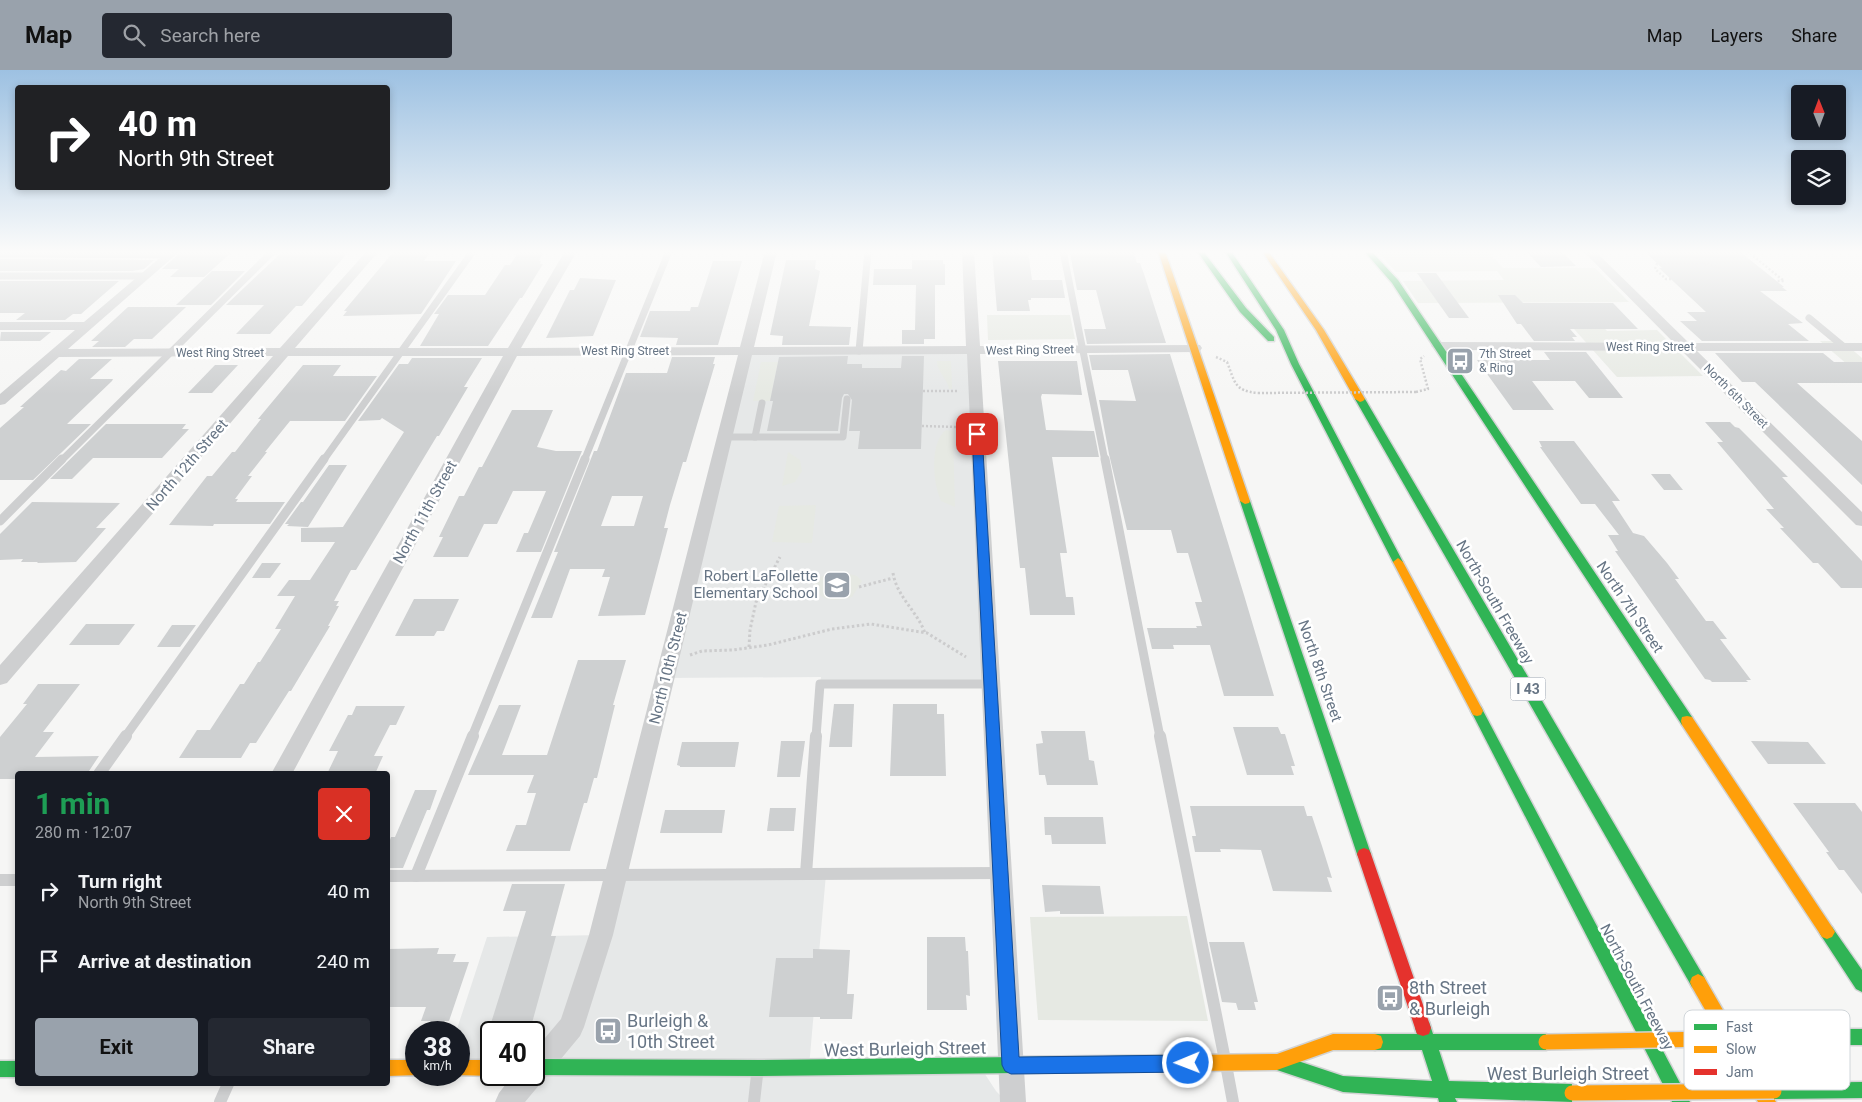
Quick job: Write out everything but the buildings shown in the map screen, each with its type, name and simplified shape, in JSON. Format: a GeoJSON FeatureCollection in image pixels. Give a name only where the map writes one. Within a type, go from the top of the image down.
{"type":"FeatureCollection","features":[{"type":"Feature","properties":{"kind":"main road","name":"North 8th Street"},"geometry":{"type":"LineString","coordinates":[[1178,299],[1448,1102]]}},
{"type":"Feature","properties":{"kind":"main road"},"geometry":{"type":"LineString","coordinates":[[1235,299],[1243,310],[1295,364]]}},
{"type":"Feature","properties":{"kind":"main road","name":"North-South Freeway"},"geometry":{"type":"LineString","coordinates":[[1260,299],[1280,330],[1295,364],[1681,1102]]}},
{"type":"Feature","properties":{"kind":"main road","name":"North-South Freeway"},"geometry":{"type":"LineString","coordinates":[[1298,299],[1325,338],[1714,1010]]}},
{"type":"Feature","properties":{"kind":"main road","name":"North 7th Street"},"geometry":{"type":"LineString","coordinates":[[1404,299],[1434,351],[1862,984]]}},
{"type":"Feature","properties":{"kind":"main road"},"geometry":{"type":"LineString","coordinates":[[1637,1018],[1666,1102]]}},
{"type":"Feature","properties":{"kind":"main road","name":"West Burleigh Street"},"geometry":{"type":"LineString","coordinates":[[545,1070],[1277,1062],[1333,1042],[1546,1042],[1684,1039]]}},
{"type":"Feature","properties":{"kind":"main road","name":"West Burleigh Street"},"geometry":{"type":"LineString","coordinates":[[1277,1062],[1343,1084],[1444,1090],[1572,1093],[1862,1090]]}},
{"type":"Feature","properties":{"kind":"main road"},"geometry":{"type":"LineString","coordinates":[[390,1068],[405,1068]]}},
{"type":"Feature","properties":{"kind":"main road","name":"North-South Freeway"},"geometry":{"type":"LineString","coordinates":[[1760,1090],[1767,1102]]}},
{"type":"Feature","properties":{"kind":"street"},"geometry":{"type":"LineString","coordinates":[[0,401],[118,299]]}},
{"type":"Feature","properties":{"kind":"street","name":"North 12th Street"},"geometry":{"type":"LineString","coordinates":[[0,678],[331,299]]}},
{"type":"Feature","properties":{"kind":"street","name":"North 11th Street"},"geometry":{"type":"LineString","coordinates":[[283,771],[542,299]]}},
{"type":"Feature","properties":{"kind":"street","name":"North 10th Street"},"geometry":{"type":"LineString","coordinates":[[545,1057],[571,1027],[601,935],[759,299]]}},
{"type":"Feature","properties":{"kind":"street"},"geometry":{"type":"LineString","coordinates":[[970,299],[1013,1102]]}},
{"type":"Feature","properties":{"kind":"street","name":"North 6th Street"},"geometry":{"type":"LineString","coordinates":[[1638,299],[1862,521]]}},
{"type":"Feature","properties":{"kind":"street"},"geometry":{"type":"LineString","coordinates":[[0,326],[86,326]]}},
{"type":"Feature","properties":{"kind":"street","name":"West Ring Street"},"geometry":{"type":"LineString","coordinates":[[1434,351],[1687,347],[1862,347]]}},
{"type":"Feature","properties":{"kind":"street","name":"West Ring Street"},"geometry":{"type":"LineString","coordinates":[[55,353],[859,351],[1195,348]]}},
{"type":"Feature","properties":{"kind":"street","name":"North 10th Street"},"geometry":{"type":"LineString","coordinates":[[508,1102],[521,1086]]}},
{"type":"Feature","properties":{"kind":"lane"},"geometry":{"type":"LineString","coordinates":[[0,521],[224,299]]}},
{"type":"Feature","properties":{"kind":"lane"},"geometry":{"type":"LineString","coordinates":[[101,771],[439,299]]}},
{"type":"Feature","properties":{"kind":"lane"},"geometry":{"type":"LineString","coordinates":[[416,876],[649,299]]}},
{"type":"Feature","properties":{"kind":"lane"},"geometry":{"type":"LineString","coordinates":[[859,351],[864,299]]}},
{"type":"Feature","properties":{"kind":"lane"},"geometry":{"type":"LineString","coordinates":[[1073,299],[1233,1102]]}},
{"type":"Feature","properties":{"kind":"lane"},"geometry":{"type":"LineString","coordinates":[[1809,318],[1844,347]]}},
{"type":"Feature","properties":{"kind":"lane"},"geometry":{"type":"LineString","coordinates":[[726,437],[843,437],[847,399]]}},
{"type":"Feature","properties":{"kind":"lane"},"geometry":{"type":"LineString","coordinates":[[755,437],[762,404]]}},
{"type":"Feature","properties":{"kind":"lane"},"geometry":{"type":"LineString","coordinates":[[806,874],[820,684],[991,684]]}},
{"type":"Feature","properties":{"kind":"lane"},"geometry":{"type":"LineString","coordinates":[[390,876],[1001,873]]}},
{"type":"Feature","properties":{"kind":"lane"},"geometry":{"type":"LineString","coordinates":[[0,880],[15,880]]}},
{"type":"Feature","properties":{"kind":"lane"},"geometry":{"type":"LineString","coordinates":[[754,1102],[758,1068]]}},
{"type":"Feature","properties":{"kind":"lane"},"geometry":{"type":"LineString","coordinates":[[220,1102],[227,1086]]}},
{"type":"Feature","properties":{"kind":"path"},"geometry":{"type":"LineString","coordinates":[[1209,356],[1220,358],[1227,362],[1238,388],[1245,392],[1416,392],[1428,389],[1420,359],[1434,351]]}},
{"type":"Feature","properties":{"kind":"path"},"geometry":{"type":"LineString","coordinates":[[923,391],[957,391]]}},
{"type":"Feature","properties":{"kind":"path"},"geometry":{"type":"LineString","coordinates":[[922,426],[958,427]]}},
{"type":"Feature","properties":{"kind":"path"},"geometry":{"type":"LineString","coordinates":[[750,647],[750,630],[756,602],[780,557]]}},
{"type":"Feature","properties":{"kind":"path"},"geometry":{"type":"LineString","coordinates":[[893,573],[898,592],[923,625],[925,633]]}},
{"type":"Feature","properties":{"kind":"path"},"geometry":{"type":"LineString","coordinates":[[859,587],[894,578]]}},
{"type":"Feature","properties":{"kind":"path"},"geometry":{"type":"LineString","coordinates":[[687,656],[702,651],[733,650],[789,640],[850,625],[889,626],[925,633],[966,657]]}},
{"type":"Feature","properties":{"kind":"shaded area"},"geometry":{"type":"Polygon","coordinates":[[[1415,299],[1626,299],[1629,302],[1418,303],[1415,299]]]}},
{"type":"Feature","properties":{"kind":"shaded area"},"geometry":{"type":"Polygon","coordinates":[[[987,315],[1070,315],[1075,339],[988,340],[987,315]]]}},
{"type":"Feature","properties":{"kind":"shaded area"},"geometry":{"type":"Polygon","coordinates":[[[1566,320],[1597,320],[1607,331],[1657,330],[1703,376],[1617,377],[1566,320]]]}},
{"type":"Feature","properties":{"kind":"shaded area"},"geometry":{"type":"Polygon","coordinates":[[[1820,341],[1842,341],[1862,358],[1862,377],[1820,341]]]}},
{"type":"Feature","properties":{"kind":"shaded area","name":"Robert LaFollette Elementary School"},"geometry":{"type":"Polygon","coordinates":[[[973,350],[991,684],[820,684],[821,677],[665,678],[747,351],[973,350]]]}},
{"type":"Feature","properties":{"kind":"shaded area"},"geometry":{"type":"Polygon","coordinates":[[[937,361],[951,361],[952,389],[949,389],[937,365],[937,361]]]}},
{"type":"Feature","properties":{"kind":"shaded area"},"geometry":{"type":"Polygon","coordinates":[[[761,362],[778,362],[770,401],[753,401],[761,362]]]}},
{"type":"Feature","properties":{"kind":"shaded area"},"geometry":{"type":"Polygon","coordinates":[[[946,430],[953,431],[955,507],[941,501],[936,485],[935,454],[937,444],[946,430]]]}},
{"type":"Feature","properties":{"kind":"shaded area"},"geometry":{"type":"Polygon","coordinates":[[[788,452],[800,460],[802,471],[795,482],[782,486],[788,452]]]}},
{"type":"Feature","properties":{"kind":"shaded area"},"geometry":{"type":"Polygon","coordinates":[[[816,505],[812,543],[772,542],[779,506],[816,505]]]}},
{"type":"Feature","properties":{"kind":"shaded area"},"geometry":{"type":"Polygon","coordinates":[[[838,571],[857,576],[862,581],[852,597],[833,600],[823,597],[819,594],[813,582],[838,571]]]}},
{"type":"Feature","properties":{"kind":"shaded area"},"geometry":{"type":"Polygon","coordinates":[[[826,874],[809,1067],[979,1065],[996,1091],[1007,1102],[508,1102],[523,1086],[545,1086],[545,1021],[480,1021],[480,1068],[470,1068],[470,1021],[460,1021],[487,937],[601,935],[616,875],[826,874]]]}},
{"type":"Feature","properties":{"kind":"shaded area"},"geometry":{"type":"Polygon","coordinates":[[[1187,916],[1208,1021],[1038,1020],[1030,917],[1187,916]]]}},
{"type":"Feature","properties":{"kind":"traffic: fast"},"geometry":{"type":"LineString","coordinates":[[1235,299],[1271,339]]}},
{"type":"Feature","properties":{"kind":"traffic: fast"},"geometry":{"type":"LineString","coordinates":[[1260,299],[1280,330],[1295,364],[1398,562]]}},
{"type":"Feature","properties":{"kind":"traffic: fast"},"geometry":{"type":"LineString","coordinates":[[1406,299],[1687,721]]}},
{"type":"Feature","properties":{"kind":"traffic: fast"},"geometry":{"type":"LineString","coordinates":[[1360,399],[1698,982]]}},
{"type":"Feature","properties":{"kind":"traffic: fast"},"geometry":{"type":"LineString","coordinates":[[1245,501],[1364,854]]}},
{"type":"Feature","properties":{"kind":"traffic: fast"},"geometry":{"type":"LineString","coordinates":[[1477,711],[1681,1102]]}},
{"type":"Feature","properties":{"kind":"traffic: fast"},"geometry":{"type":"LineString","coordinates":[[1827,932],[1862,984]]}},
{"type":"Feature","properties":{"kind":"traffic: fast"},"geometry":{"type":"LineString","coordinates":[[1423,1028],[1448,1102]]}},
{"type":"Feature","properties":{"kind":"traffic: fast"},"geometry":{"type":"LineString","coordinates":[[1850,1037],[1862,1037]]}},
{"type":"Feature","properties":{"kind":"traffic: fast"},"geometry":{"type":"LineString","coordinates":[[1375,1042],[1546,1042]]}},
{"type":"Feature","properties":{"kind":"traffic: fast"},"geometry":{"type":"LineString","coordinates":[[1277,1062],[1343,1084],[1394,1088],[1572,1093]]}},
{"type":"Feature","properties":{"kind":"traffic: fast"},"geometry":{"type":"LineString","coordinates":[[545,1067],[758,1068],[1194,1063]]}},
{"type":"Feature","properties":{"kind":"traffic: fast"},"geometry":{"type":"LineString","coordinates":[[0,1069],[15,1069]]}},
{"type":"Feature","properties":{"kind":"traffic: fast"},"geometry":{"type":"LineString","coordinates":[[1774,1091],[1862,1090]]}},
{"type":"Feature","properties":{"kind":"traffic: slow"},"geometry":{"type":"LineString","coordinates":[[1177,299],[1245,501]]}},
{"type":"Feature","properties":{"kind":"traffic: slow"},"geometry":{"type":"LineString","coordinates":[[1299,299],[1320,330],[1360,399]]}},
{"type":"Feature","properties":{"kind":"traffic: slow"},"geometry":{"type":"LineString","coordinates":[[1398,562],[1477,711]]}},
{"type":"Feature","properties":{"kind":"traffic: slow"},"geometry":{"type":"LineString","coordinates":[[1687,721],[1827,932]]}},
{"type":"Feature","properties":{"kind":"traffic: slow"},"geometry":{"type":"LineString","coordinates":[[1698,982],[1714,1010]]}},
{"type":"Feature","properties":{"kind":"traffic: slow"},"geometry":{"type":"LineString","coordinates":[[1546,1042],[1684,1039]]}},
{"type":"Feature","properties":{"kind":"traffic: slow"},"geometry":{"type":"LineString","coordinates":[[1194,1063],[1277,1062],[1333,1042],[1375,1042]]}},
{"type":"Feature","properties":{"kind":"traffic: slow"},"geometry":{"type":"LineString","coordinates":[[390,1068],[405,1068]]}},
{"type":"Feature","properties":{"kind":"traffic: slow"},"geometry":{"type":"LineString","coordinates":[[470,1068],[480,1068]]}},
{"type":"Feature","properties":{"kind":"traffic: slow"},"geometry":{"type":"LineString","coordinates":[[1760,1090],[1767,1102]]}},
{"type":"Feature","properties":{"kind":"traffic: slow"},"geometry":{"type":"LineString","coordinates":[[1572,1093],[1774,1091]]}},
{"type":"Feature","properties":{"kind":"traffic: jam"},"geometry":{"type":"LineString","coordinates":[[1364,854],[1423,1028]]}},
{"type":"Feature","properties":{"kind":"place","name":"7th Street & Ring"},"geometry":{"type":"Point","coordinates":[1460,361]}},
{"type":"Feature","properties":{"kind":"place","name":"Robert LaFollette Elementary School"},"geometry":{"type":"Point","coordinates":[837,585]}},
{"type":"Feature","properties":{"kind":"place","name":"8th Street & Burleigh"},"geometry":{"type":"Point","coordinates":[1390,998]}},
{"type":"Feature","properties":{"kind":"place","name":"Burleigh & 10th Street"},"geometry":{"type":"Point","coordinates":[608,1031]}},
{"type":"Feature","properties":{"kind":"route"},"geometry":{"type":"LineString","coordinates":[[977,434],[1011,1065],[1188,1063]]}}]}
